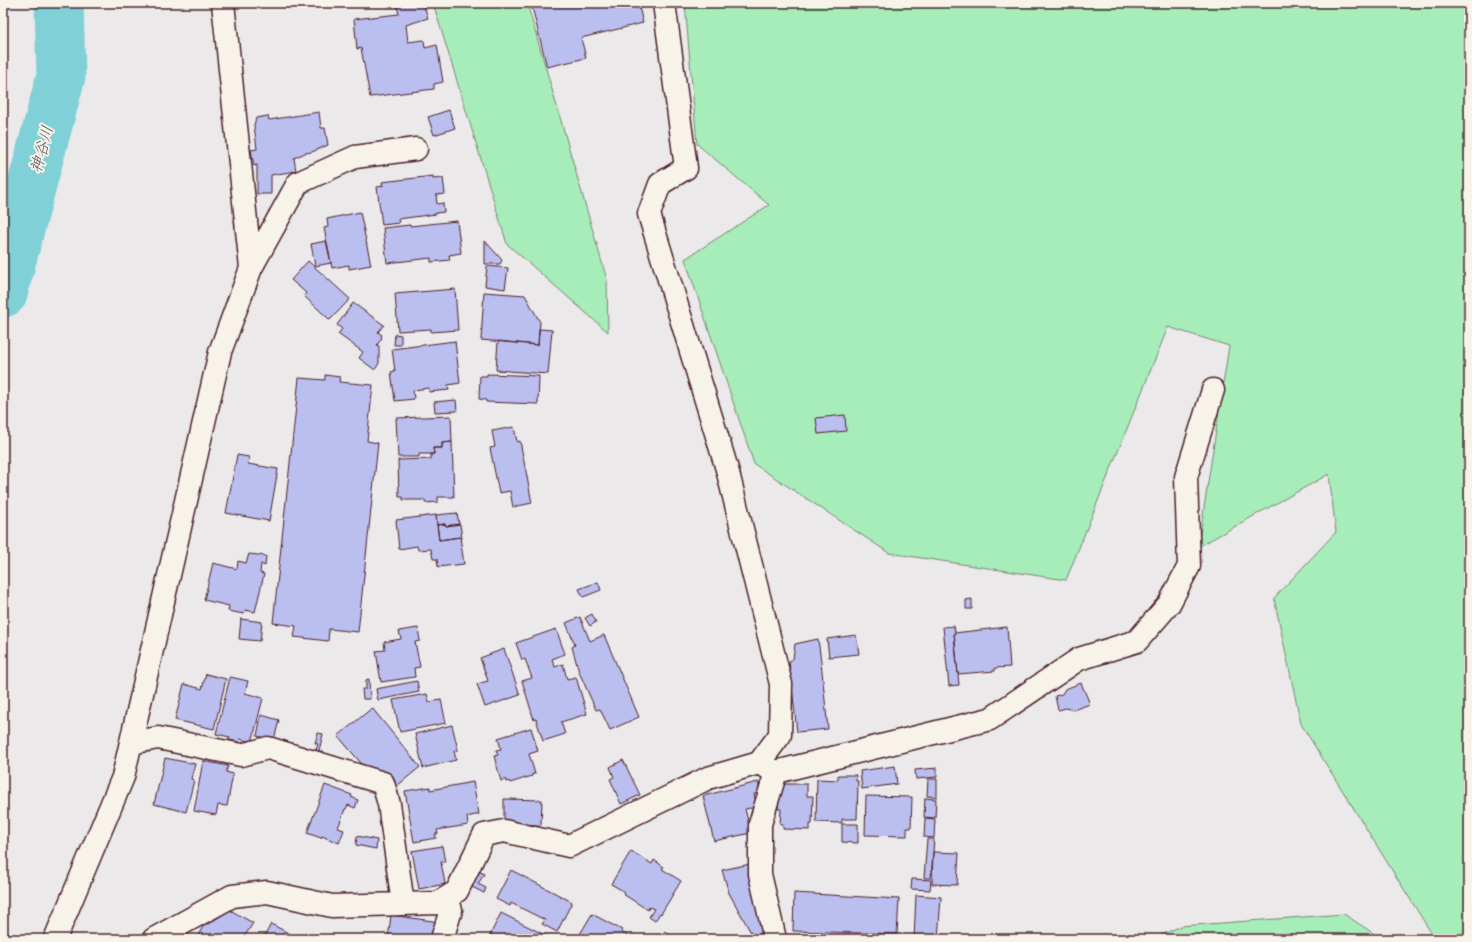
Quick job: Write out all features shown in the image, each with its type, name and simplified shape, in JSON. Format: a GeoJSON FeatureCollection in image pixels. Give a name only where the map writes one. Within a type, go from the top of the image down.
{"type":"FeatureCollection","features":[{"type":"Feature","properties":{"kind":"street"},"geometry":{"type":"LineString","coordinates":[[223,3],[251,268]]}},
{"type":"Feature","properties":{"kind":"street"},"geometry":{"type":"LineString","coordinates":[[664,3],[686,168],[660,184],[649,214],[727,470],[781,684],[780,735],[768,767],[760,824],[760,874],[775,939]]}},
{"type":"Feature","properties":{"kind":"street"},"geometry":{"type":"LineString","coordinates":[[55,939],[123,777],[220,352],[251,268],[298,183],[355,157],[416,149]]}},
{"type":"Feature","properties":{"kind":"street"},"geometry":{"type":"LineString","coordinates":[[154,939],[232,896],[267,892],[332,906],[438,903],[457,891],[484,835],[504,831],[569,846],[708,778],[768,767],[990,719],[1079,659],[1137,641],[1169,604],[1189,566],[1186,477],[1213,390]]}},
{"type":"Feature","properties":{"kind":"street"},"geometry":{"type":"LineString","coordinates":[[131,743],[158,738],[241,755],[268,748],[383,783],[389,804],[403,904]]}},
{"type":"Feature","properties":{"kind":"street"},"geometry":{"type":"LineString","coordinates":[[442,939],[450,910],[447,898]]}},
{"type":"Feature","properties":{"kind":"green space"},"geometry":{"type":"Polygon","coordinates":[[[433,3],[527,3],[607,280],[608,332],[507,244],[433,3]]]}},
{"type":"Feature","properties":{"kind":"green space"},"geometry":{"type":"Polygon","coordinates":[[[685,3],[1469,3],[1469,939],[1435,939],[1301,724],[1274,598],[1336,532],[1329,474],[1198,547],[1229,346],[1168,327],[1066,580],[889,553],[754,464],[685,259],[769,205],[697,144],[685,3]]]}},
{"type":"Feature","properties":{"kind":"green space"},"geometry":{"type":"Polygon","coordinates":[[[1344,914],[1382,939],[1153,939],[1181,926],[1344,914]]]}},
{"type":"Feature","properties":{"kind":"building"},"geometry":{"type":"Polygon","coordinates":[[[396,3],[423,3],[428,18],[406,25],[408,42],[424,40],[425,48],[437,45],[443,82],[434,84],[434,89],[370,97],[361,48],[357,49],[354,19],[399,14],[396,3]]]}},
{"type":"Feature","properties":{"kind":"building"},"geometry":{"type":"Polygon","coordinates":[[[531,3],[638,3],[643,23],[581,38],[586,58],[547,67],[531,3]]]}},
{"type":"Feature","properties":{"kind":"building"},"geometry":{"type":"Polygon","coordinates":[[[449,110],[455,128],[434,135],[428,117],[449,110]]]}},
{"type":"Feature","properties":{"kind":"building"},"geometry":{"type":"Polygon","coordinates":[[[319,112],[321,128],[325,128],[328,145],[294,158],[296,171],[271,175],[271,194],[257,194],[257,165],[254,166],[251,150],[257,149],[254,125],[256,118],[268,116],[269,120],[319,112]]]}},
{"type":"Feature","properties":{"kind":"building"},"geometry":{"type":"Polygon","coordinates":[[[433,176],[433,179],[443,178],[445,194],[436,195],[437,204],[443,203],[444,212],[398,219],[399,223],[382,225],[377,187],[383,186],[382,182],[433,176]]]}},
{"type":"Feature","properties":{"kind":"building"},"geometry":{"type":"Polygon","coordinates":[[[360,212],[371,265],[349,269],[349,265],[332,268],[324,228],[328,227],[327,219],[360,212]]]}},
{"type":"Feature","properties":{"kind":"building"},"geometry":{"type":"Polygon","coordinates":[[[457,221],[461,253],[449,255],[450,260],[431,262],[431,258],[387,263],[383,228],[457,221]]]}},
{"type":"Feature","properties":{"kind":"building"},"geometry":{"type":"Polygon","coordinates":[[[326,241],[331,263],[315,266],[311,244],[326,241]]]}},
{"type":"Feature","properties":{"kind":"building"},"geometry":{"type":"Polygon","coordinates":[[[485,241],[502,260],[500,264],[485,264],[485,241]]]}},
{"type":"Feature","properties":{"kind":"building"},"geometry":{"type":"Polygon","coordinates":[[[308,261],[350,299],[330,320],[304,296],[306,293],[291,280],[308,261]]]}},
{"type":"Feature","properties":{"kind":"building"},"geometry":{"type":"Polygon","coordinates":[[[487,266],[508,268],[505,289],[485,286],[487,266]]]}},
{"type":"Feature","properties":{"kind":"building"},"geometry":{"type":"Polygon","coordinates":[[[455,289],[458,330],[431,332],[431,329],[398,331],[395,294],[455,289]]]}},
{"type":"Feature","properties":{"kind":"building"},"geometry":{"type":"Polygon","coordinates":[[[484,292],[525,295],[540,322],[538,345],[481,340],[484,292]]]}},
{"type":"Feature","properties":{"kind":"building"},"geometry":{"type":"Polygon","coordinates":[[[353,303],[384,325],[378,332],[382,335],[382,338],[377,345],[379,346],[379,363],[375,370],[359,358],[363,352],[338,334],[342,329],[337,325],[353,303]]]}},
{"type":"Feature","properties":{"kind":"building"},"geometry":{"type":"Polygon","coordinates":[[[539,329],[552,330],[548,374],[496,370],[498,341],[538,345],[539,329]]]}},
{"type":"Feature","properties":{"kind":"building"},"geometry":{"type":"Polygon","coordinates":[[[395,334],[401,335],[401,345],[394,345],[395,334]]]}},
{"type":"Feature","properties":{"kind":"building"},"geometry":{"type":"Polygon","coordinates":[[[455,341],[460,383],[448,385],[449,390],[429,392],[429,388],[413,390],[414,399],[395,401],[391,372],[395,371],[392,349],[455,341]]]}},
{"type":"Feature","properties":{"kind":"building"},"geometry":{"type":"Polygon","coordinates":[[[487,374],[539,376],[538,404],[486,402],[486,400],[479,399],[480,376],[487,376],[487,374]]]}},
{"type":"Feature","properties":{"kind":"building"},"geometry":{"type":"Polygon","coordinates":[[[325,375],[340,377],[339,382],[373,385],[367,441],[378,443],[358,632],[329,629],[328,641],[294,637],[296,626],[273,623],[299,378],[325,380],[325,375]]]}},
{"type":"Feature","properties":{"kind":"building"},"geometry":{"type":"Polygon","coordinates":[[[456,400],[457,411],[435,412],[434,402],[456,400]]]}},
{"type":"Feature","properties":{"kind":"building"},"geometry":{"type":"Polygon","coordinates":[[[845,415],[846,431],[818,434],[816,418],[845,415]]]}},
{"type":"Feature","properties":{"kind":"building"},"geometry":{"type":"Polygon","coordinates":[[[451,416],[452,442],[442,443],[442,448],[433,448],[434,454],[419,454],[419,457],[398,457],[396,418],[451,416]]]}},
{"type":"Feature","properties":{"kind":"building"},"geometry":{"type":"Polygon","coordinates":[[[514,427],[517,442],[520,441],[532,503],[513,507],[510,491],[499,493],[490,448],[495,447],[492,431],[514,427]]]}},
{"type":"Feature","properties":{"kind":"building"},"geometry":{"type":"Polygon","coordinates":[[[452,442],[454,497],[438,497],[438,502],[425,503],[425,500],[403,500],[403,497],[399,497],[398,460],[431,459],[431,454],[434,454],[433,448],[442,448],[442,443],[452,442]]]}},
{"type":"Feature","properties":{"kind":"building"},"geometry":{"type":"Polygon","coordinates":[[[237,455],[249,457],[248,464],[278,469],[269,521],[226,513],[237,455]]]}},
{"type":"Feature","properties":{"kind":"building"},"geometry":{"type":"Polygon","coordinates":[[[457,513],[459,524],[446,526],[445,524],[437,525],[436,515],[457,513]]]}},
{"type":"Feature","properties":{"kind":"building"},"geometry":{"type":"Polygon","coordinates":[[[436,515],[439,540],[460,537],[464,564],[438,567],[437,559],[433,559],[431,549],[418,550],[417,546],[399,549],[396,520],[436,515]]]}},
{"type":"Feature","properties":{"kind":"building"},"geometry":{"type":"Polygon","coordinates":[[[445,524],[446,526],[460,524],[462,539],[460,537],[439,540],[437,525],[445,524]]]}},
{"type":"Feature","properties":{"kind":"building"},"geometry":{"type":"Polygon","coordinates":[[[249,554],[266,556],[265,566],[261,564],[260,573],[264,574],[255,612],[245,610],[244,614],[228,611],[229,606],[204,600],[213,563],[237,569],[238,561],[246,563],[249,554]]]}},
{"type":"Feature","properties":{"kind":"building"},"geometry":{"type":"Polygon","coordinates":[[[598,582],[601,590],[583,597],[579,589],[598,582]]]}},
{"type":"Feature","properties":{"kind":"building"},"geometry":{"type":"Polygon","coordinates":[[[972,599],[972,609],[966,609],[966,600],[972,599]]]}},
{"type":"Feature","properties":{"kind":"building"},"geometry":{"type":"Polygon","coordinates":[[[592,614],[596,622],[590,626],[585,618],[592,614]]]}},
{"type":"Feature","properties":{"kind":"building"},"geometry":{"type":"Polygon","coordinates":[[[580,617],[590,641],[604,635],[639,717],[610,730],[600,709],[596,710],[579,672],[572,647],[575,645],[566,623],[580,617]]]}},
{"type":"Feature","properties":{"kind":"building"},"geometry":{"type":"Polygon","coordinates":[[[241,619],[262,622],[260,641],[239,639],[241,619]]]}},
{"type":"Feature","properties":{"kind":"building"},"geometry":{"type":"Polygon","coordinates":[[[954,626],[959,685],[949,686],[943,627],[954,626]]]}},
{"type":"Feature","properties":{"kind":"building"},"geometry":{"type":"Polygon","coordinates":[[[1007,627],[1010,667],[995,668],[995,671],[958,674],[954,633],[1007,627]]]}},
{"type":"Feature","properties":{"kind":"building"},"geometry":{"type":"Polygon","coordinates":[[[418,628],[420,641],[415,642],[420,667],[414,668],[415,677],[381,682],[376,651],[385,650],[384,642],[401,639],[399,631],[418,628]]]}},
{"type":"Feature","properties":{"kind":"building"},"geometry":{"type":"Polygon","coordinates":[[[556,629],[565,654],[552,659],[555,667],[563,664],[567,679],[576,677],[587,714],[561,722],[565,734],[543,741],[536,719],[534,720],[522,681],[532,678],[525,659],[522,660],[516,643],[556,629]]]}},
{"type":"Feature","properties":{"kind":"building"},"geometry":{"type":"Polygon","coordinates":[[[856,635],[859,654],[829,657],[827,639],[856,635]]]}},
{"type":"Feature","properties":{"kind":"building"},"geometry":{"type":"Polygon","coordinates":[[[818,639],[828,729],[797,732],[789,661],[793,659],[795,644],[818,639]]]}},
{"type":"Feature","properties":{"kind":"building"},"geometry":{"type":"Polygon","coordinates":[[[504,649],[520,695],[485,707],[477,684],[488,681],[480,658],[504,649]]]}},
{"type":"Feature","properties":{"kind":"building"},"geometry":{"type":"Polygon","coordinates":[[[206,674],[226,679],[214,729],[175,720],[184,684],[202,689],[206,674]]]}},
{"type":"Feature","properties":{"kind":"building"},"geometry":{"type":"Polygon","coordinates":[[[230,677],[248,681],[245,693],[263,698],[252,742],[240,739],[239,742],[229,740],[230,737],[216,734],[230,677]]]}},
{"type":"Feature","properties":{"kind":"building"},"geometry":{"type":"Polygon","coordinates":[[[369,679],[370,699],[363,699],[362,689],[366,689],[366,680],[369,679]]]}},
{"type":"Feature","properties":{"kind":"building"},"geometry":{"type":"Polygon","coordinates":[[[417,681],[419,692],[378,700],[376,689],[417,681]]]}},
{"type":"Feature","properties":{"kind":"building"},"geometry":{"type":"Polygon","coordinates":[[[1081,683],[1090,704],[1073,710],[1066,708],[1058,710],[1055,696],[1062,694],[1065,689],[1081,683]]]}},
{"type":"Feature","properties":{"kind":"building"},"geometry":{"type":"Polygon","coordinates":[[[427,694],[429,702],[441,700],[446,723],[400,732],[393,700],[427,694]]]}},
{"type":"Feature","properties":{"kind":"building"},"geometry":{"type":"Polygon","coordinates":[[[372,708],[420,767],[391,791],[370,766],[366,769],[338,736],[372,708]]]}},
{"type":"Feature","properties":{"kind":"building"},"geometry":{"type":"Polygon","coordinates":[[[261,715],[279,720],[274,740],[257,736],[261,715]]]}},
{"type":"Feature","properties":{"kind":"building"},"geometry":{"type":"Polygon","coordinates":[[[452,725],[458,750],[454,751],[456,760],[423,768],[415,734],[452,725]]]}},
{"type":"Feature","properties":{"kind":"building"},"geometry":{"type":"Polygon","coordinates":[[[531,728],[538,751],[529,754],[535,774],[510,783],[509,781],[506,782],[505,779],[501,781],[494,756],[498,755],[496,750],[501,749],[498,738],[531,728]]]}},
{"type":"Feature","properties":{"kind":"building"},"geometry":{"type":"Polygon","coordinates":[[[318,733],[323,734],[319,751],[316,750],[318,744],[315,743],[318,733]]]}},
{"type":"Feature","properties":{"kind":"building"},"geometry":{"type":"Polygon","coordinates":[[[165,758],[195,764],[191,779],[194,780],[186,812],[154,804],[165,758]]]}},
{"type":"Feature","properties":{"kind":"building"},"geometry":{"type":"Polygon","coordinates":[[[623,760],[640,795],[621,804],[610,779],[614,777],[610,767],[623,760]]]}},
{"type":"Feature","properties":{"kind":"building"},"geometry":{"type":"Polygon","coordinates":[[[203,761],[228,766],[226,772],[233,774],[227,806],[218,805],[216,815],[194,811],[203,761]]]}},
{"type":"Feature","properties":{"kind":"building"},"geometry":{"type":"Polygon","coordinates":[[[895,766],[897,784],[862,789],[860,771],[895,766]]]}},
{"type":"Feature","properties":{"kind":"building"},"geometry":{"type":"Polygon","coordinates":[[[937,768],[937,777],[916,779],[915,770],[937,768]]]}},
{"type":"Feature","properties":{"kind":"building"},"geometry":{"type":"Polygon","coordinates":[[[838,775],[856,775],[856,781],[858,781],[857,819],[842,819],[842,823],[816,822],[817,779],[838,780],[838,775]]]}},
{"type":"Feature","properties":{"kind":"building"},"geometry":{"type":"Polygon","coordinates":[[[928,779],[937,779],[937,797],[927,796],[928,779]]]}},
{"type":"Feature","properties":{"kind":"building"},"geometry":{"type":"Polygon","coordinates":[[[473,782],[479,814],[467,817],[468,825],[437,830],[438,834],[435,834],[436,838],[414,842],[405,791],[430,787],[430,790],[473,782]]]}},
{"type":"Feature","properties":{"kind":"building"},"geometry":{"type":"Polygon","coordinates":[[[758,782],[761,792],[754,794],[757,807],[745,809],[751,833],[714,841],[703,796],[758,782]]]}},
{"type":"Feature","properties":{"kind":"building"},"geometry":{"type":"Polygon","coordinates":[[[780,784],[807,784],[807,796],[813,796],[812,824],[810,824],[810,830],[783,829],[783,824],[780,824],[781,809],[778,809],[780,784]]]}},
{"type":"Feature","properties":{"kind":"building"},"geometry":{"type":"Polygon","coordinates":[[[325,785],[352,795],[351,797],[358,800],[355,808],[348,805],[345,809],[338,828],[344,830],[339,843],[322,836],[321,838],[307,833],[325,785]]]}},
{"type":"Feature","properties":{"kind":"building"},"geometry":{"type":"Polygon","coordinates":[[[866,796],[912,797],[911,828],[907,828],[907,836],[865,835],[866,796]]]}},
{"type":"Feature","properties":{"kind":"building"},"geometry":{"type":"Polygon","coordinates":[[[925,798],[936,799],[935,818],[924,817],[925,798]]]}},
{"type":"Feature","properties":{"kind":"building"},"geometry":{"type":"Polygon","coordinates":[[[504,799],[542,800],[541,825],[504,823],[504,799]]]}},
{"type":"Feature","properties":{"kind":"building"},"geometry":{"type":"Polygon","coordinates":[[[925,818],[935,819],[934,838],[924,837],[925,818]]]}},
{"type":"Feature","properties":{"kind":"building"},"geometry":{"type":"Polygon","coordinates":[[[842,824],[858,824],[858,843],[842,842],[842,824]]]}},
{"type":"Feature","properties":{"kind":"building"},"geometry":{"type":"Polygon","coordinates":[[[357,836],[377,840],[376,849],[356,845],[357,836]]]}},
{"type":"Feature","properties":{"kind":"building"},"geometry":{"type":"Polygon","coordinates":[[[927,839],[934,839],[931,878],[924,878],[927,839]]]}},
{"type":"Feature","properties":{"kind":"building"},"geometry":{"type":"Polygon","coordinates":[[[442,846],[445,862],[441,862],[445,884],[419,889],[412,851],[442,846]]]}},
{"type":"Feature","properties":{"kind":"building"},"geometry":{"type":"Polygon","coordinates":[[[631,851],[652,864],[654,860],[664,867],[662,869],[681,881],[661,914],[660,913],[655,921],[649,917],[654,909],[649,907],[648,910],[623,894],[625,892],[611,884],[631,851]]]}},
{"type":"Feature","properties":{"kind":"building"},"geometry":{"type":"Polygon","coordinates":[[[933,852],[959,853],[957,885],[932,884],[933,852]]]}},
{"type":"Feature","properties":{"kind":"building"},"geometry":{"type":"Polygon","coordinates":[[[750,864],[763,931],[754,938],[729,893],[722,870],[750,864]]]}},
{"type":"Feature","properties":{"kind":"building"},"geometry":{"type":"Polygon","coordinates":[[[511,870],[572,902],[557,932],[542,924],[545,920],[511,903],[510,906],[496,899],[511,870]]]}},
{"type":"Feature","properties":{"kind":"building"},"geometry":{"type":"Polygon","coordinates":[[[478,871],[484,874],[478,884],[486,888],[484,893],[470,886],[478,871]]]}},
{"type":"Feature","properties":{"kind":"building"},"geometry":{"type":"Polygon","coordinates":[[[912,879],[931,880],[930,890],[911,889],[912,879]]]}},
{"type":"Feature","properties":{"kind":"building"},"geometry":{"type":"Polygon","coordinates":[[[794,893],[899,899],[897,934],[793,931],[794,893]]]}},
{"type":"Feature","properties":{"kind":"building"},"geometry":{"type":"Polygon","coordinates":[[[916,895],[941,897],[938,939],[914,939],[916,895]]]}},
{"type":"Feature","properties":{"kind":"building"},"geometry":{"type":"Polygon","coordinates":[[[230,910],[253,923],[243,939],[196,939],[205,923],[208,924],[230,910]]]}},
{"type":"Feature","properties":{"kind":"building"},"geometry":{"type":"Polygon","coordinates":[[[501,913],[547,936],[546,939],[523,939],[514,935],[512,939],[488,939],[501,913]]]}},
{"type":"Feature","properties":{"kind":"building"},"geometry":{"type":"Polygon","coordinates":[[[592,914],[622,930],[621,932],[633,939],[577,939],[592,914]]]}},
{"type":"Feature","properties":{"kind":"building"},"geometry":{"type":"Polygon","coordinates":[[[391,915],[446,923],[435,939],[388,939],[391,915]]]}},
{"type":"Feature","properties":{"kind":"building"},"geometry":{"type":"Polygon","coordinates":[[[271,924],[296,937],[295,939],[263,939],[271,924]]]}},
{"type":"Feature","properties":{"kind":"building"},"geometry":{"type":"Polygon","coordinates":[[[665,931],[674,939],[658,939],[665,931]]]}},
{"type":"Feature","properties":{"kind":"waterway","name":"神谷川"},"geometry":{"type":"LineString","coordinates":[[3,293],[61,76],[59,3]]}}]}
